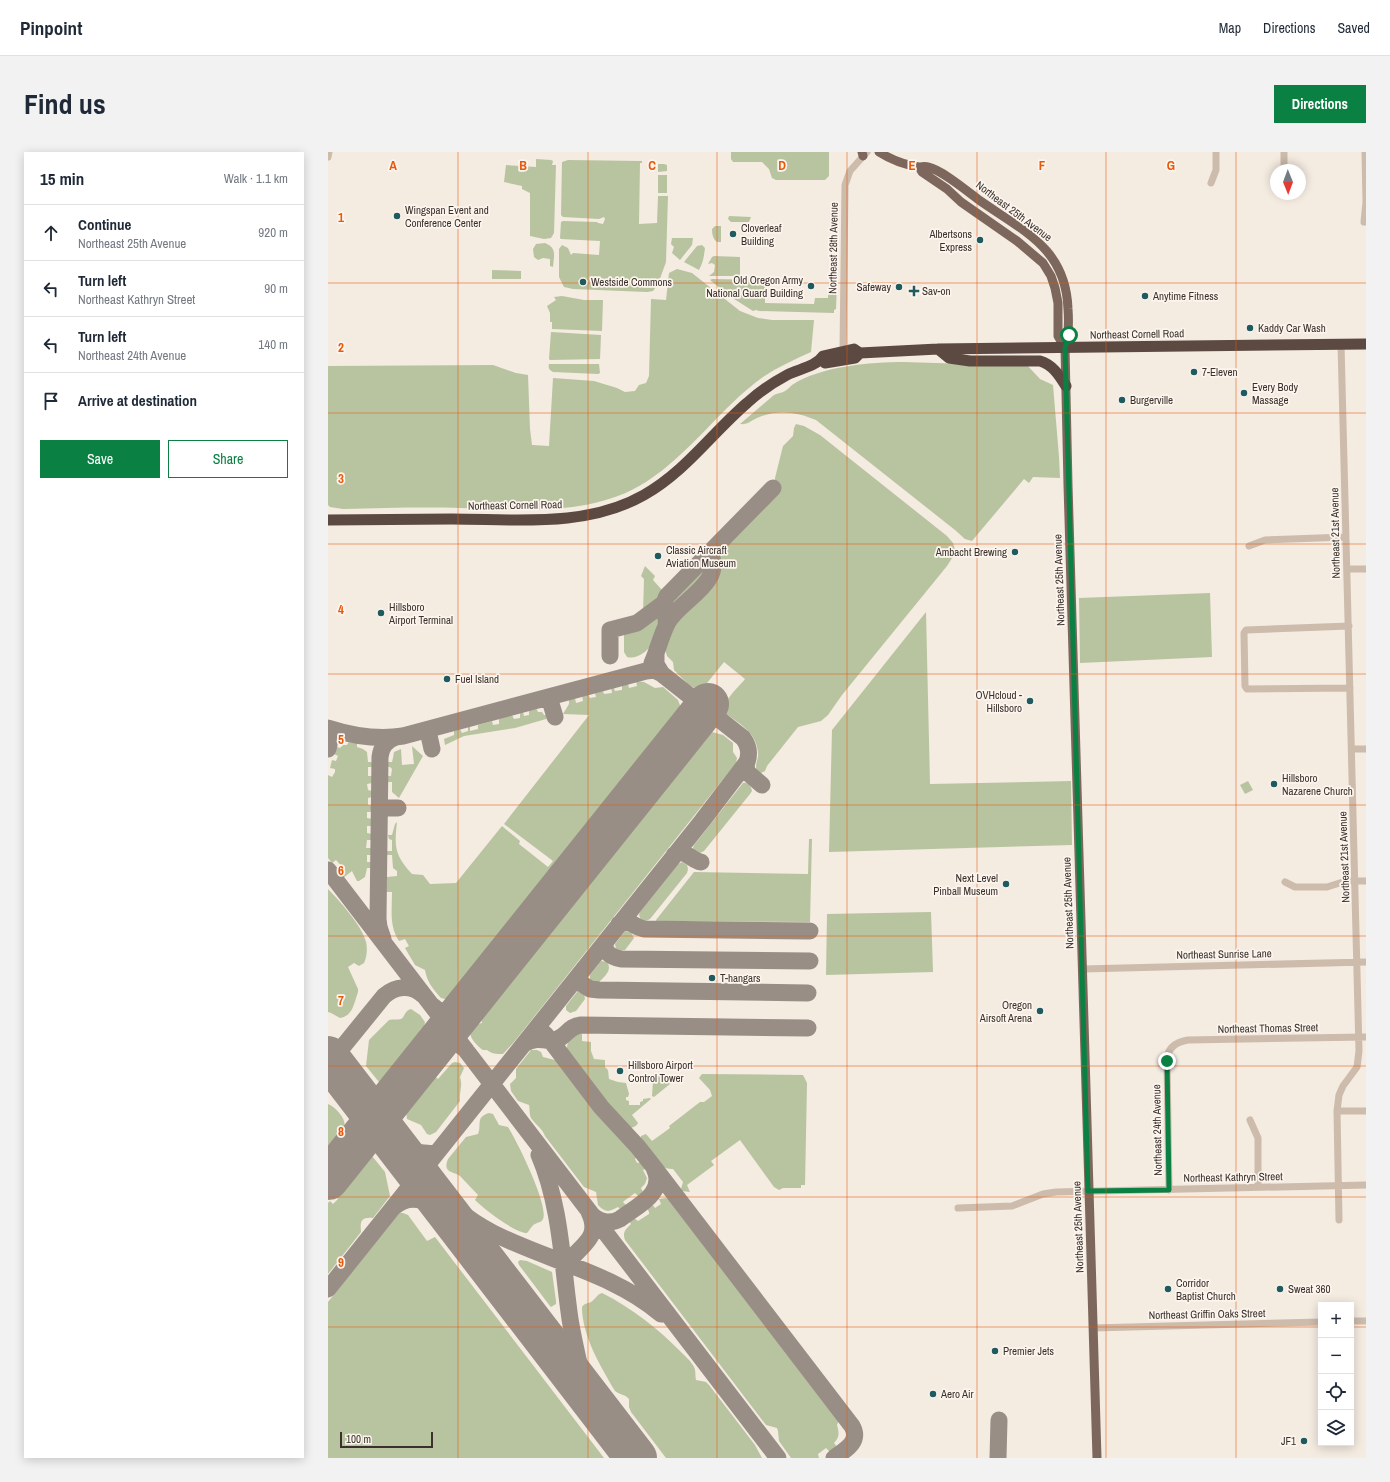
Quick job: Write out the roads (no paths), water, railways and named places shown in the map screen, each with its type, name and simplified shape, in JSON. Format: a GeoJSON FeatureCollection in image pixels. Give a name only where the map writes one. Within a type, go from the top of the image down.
{"type":"FeatureCollection","features":[{"type":"Feature","properties":{"kind":"highway","name":"Northeast Cornell Road"},"geometry":{"type":"LineString","coordinates":[[328,520],[554,519],[596,514],[644,495],[663,482],[686,464],[740,409],[767,387],[789,374],[820,361],[823,356],[854,349],[860,353],[938,349],[1366,344]]}},
{"type":"Feature","properties":{"kind":"highway"},"geometry":{"type":"LineString","coordinates":[[938,349],[948,358],[970,361],[1040,360],[1055,369],[1066,386]]}},
{"type":"Feature","properties":{"kind":"highway","name":"Northeast Cornell Road"},"geometry":{"type":"LineString","coordinates":[[820,361],[826,363],[855,358],[860,353]]}},
{"type":"Feature","properties":{"kind":"main road","name":"Northeast 25th Avenue"},"geometry":{"type":"LineString","coordinates":[[879,152],[894,160],[919,167],[928,167],[947,176],[1032,237],[1050,254],[1056,263],[1063,277],[1068,297],[1069,335],[1065,348],[1088,1191],[1097,1458]]}},
{"type":"Feature","properties":{"kind":"street"},"geometry":{"type":"LineString","coordinates":[[1211,183],[1216,170],[1216,152]]}},
{"type":"Feature","properties":{"kind":"street"},"geometry":{"type":"LineString","coordinates":[[1284,152],[1284,164]]}},
{"type":"Feature","properties":{"kind":"street"},"geometry":{"type":"LineString","coordinates":[[1365,152],[1365,222]]}},
{"type":"Feature","properties":{"kind":"street","name":"Northeast 28th Avenue"},"geometry":{"type":"LineString","coordinates":[[843,351],[845,185],[850,171],[864,153]]}},
{"type":"Feature","properties":{"kind":"street","name":"Northeast 21st Avenue"},"geometry":{"type":"LineString","coordinates":[[1338,1220],[1337,1112],[1339,1095],[1343,1086],[1357,1068],[1362,1037],[1358,962],[1341,344]]}},
{"type":"Feature","properties":{"kind":"street"},"geometry":{"type":"LineString","coordinates":[[1248,546],[1265,540],[1346,537]]}},
{"type":"Feature","properties":{"kind":"street"},"geometry":{"type":"LineString","coordinates":[[1347,569],[1366,569]]}},
{"type":"Feature","properties":{"kind":"street"},"geometry":{"type":"LineString","coordinates":[[1349,626],[1246,630],[1244,633],[1245,688],[1249,690],[1350,688]]}},
{"type":"Feature","properties":{"kind":"street"},"geometry":{"type":"LineString","coordinates":[[1352,750],[1366,749]]}},
{"type":"Feature","properties":{"kind":"street"},"geometry":{"type":"LineString","coordinates":[[1285,882],[1296,887],[1327,887],[1346,881],[1366,881]]}},
{"type":"Feature","properties":{"kind":"street","name":"Northeast Sunrise Lane"},"geometry":{"type":"LineString","coordinates":[[1083,969],[1366,962]]}},
{"type":"Feature","properties":{"kind":"street","name":"Northeast Thomas Street"},"geometry":{"type":"LineString","coordinates":[[1172,1047],[1181,1041],[1188,1040],[1362,1037]]}},
{"type":"Feature","properties":{"kind":"street","name":"Northeast 24th Avenue"},"geometry":{"type":"LineString","coordinates":[[1169,1190],[1167,1061],[1168,1052],[1172,1047]]}},
{"type":"Feature","properties":{"kind":"street"},"geometry":{"type":"LineString","coordinates":[[1337,1112],[1366,1111]]}},
{"type":"Feature","properties":{"kind":"street"},"geometry":{"type":"LineString","coordinates":[[1250,1120],[1258,1138],[1258,1187]]}},
{"type":"Feature","properties":{"kind":"street","name":"Northeast Kathryn Street"},"geometry":{"type":"LineString","coordinates":[[958,1208],[1012,1206],[1043,1194],[1056,1192],[1366,1185]]}},
{"type":"Feature","properties":{"kind":"street"},"geometry":{"type":"LineString","coordinates":[[1354,1321],[1366,1321]]}},
{"type":"Feature","properties":{"kind":"street","name":"Northeast Griffin Oaks Street"},"geometry":{"type":"LineString","coordinates":[[1093,1328],[1318,1322]]}},
{"type":"Feature","properties":{"kind":"place","name":"Wingspan Event and Conference Center"},"geometry":{"type":"Point","coordinates":[397,216]}},
{"type":"Feature","properties":{"kind":"place","name":"Cloverleaf Building"},"geometry":{"type":"Point","coordinates":[733,234]}},
{"type":"Feature","properties":{"kind":"place","name":"Albertsons Express"},"geometry":{"type":"Point","coordinates":[980,240]}},
{"type":"Feature","properties":{"kind":"place","name":"Westside Commons"},"geometry":{"type":"Point","coordinates":[583,282]}},
{"type":"Feature","properties":{"kind":"place","name":"Old Oregon Army National Guard Building"},"geometry":{"type":"Point","coordinates":[811,286]}},
{"type":"Feature","properties":{"kind":"place","name":"Safeway"},"geometry":{"type":"Point","coordinates":[899,287]}},
{"type":"Feature","properties":{"kind":"place","name":"Sav-on"},"geometry":{"type":"Point","coordinates":[914,291]}},
{"type":"Feature","properties":{"kind":"place","name":"Anytime Fitness"},"geometry":{"type":"Point","coordinates":[1145,296]}},
{"type":"Feature","properties":{"kind":"place","name":"Kaddy Car Wash"},"geometry":{"type":"Point","coordinates":[1250,328]}},
{"type":"Feature","properties":{"kind":"place","name":"7-Eleven"},"geometry":{"type":"Point","coordinates":[1194,372]}},
{"type":"Feature","properties":{"kind":"place","name":"Every Body Massage"},"geometry":{"type":"Point","coordinates":[1244,393]}},
{"type":"Feature","properties":{"kind":"place","name":"Burgerville"},"geometry":{"type":"Point","coordinates":[1122,400]}},
{"type":"Feature","properties":{"kind":"place","name":"Ambacht Brewing"},"geometry":{"type":"Point","coordinates":[1015,552]}},
{"type":"Feature","properties":{"kind":"place","name":"Classic Aircraft Aviation Museum"},"geometry":{"type":"Point","coordinates":[658,556]}},
{"type":"Feature","properties":{"kind":"place","name":"Hillsboro Airport Terminal"},"geometry":{"type":"Point","coordinates":[381,613]}},
{"type":"Feature","properties":{"kind":"place","name":"Fuel Island"},"geometry":{"type":"Point","coordinates":[447,679]}},
{"type":"Feature","properties":{"kind":"place","name":"OVHcloud - Hillsboro"},"geometry":{"type":"Point","coordinates":[1030,701]}},
{"type":"Feature","properties":{"kind":"place","name":"Hillsboro Nazarene Church"},"geometry":{"type":"Point","coordinates":[1274,784]}},
{"type":"Feature","properties":{"kind":"place","name":"Next Level Pinball Museum"},"geometry":{"type":"Point","coordinates":[1006,884]}},
{"type":"Feature","properties":{"kind":"place","name":"T-hangars"},"geometry":{"type":"Point","coordinates":[712,978]}},
{"type":"Feature","properties":{"kind":"place","name":"Oregon Airsoft Arena"},"geometry":{"type":"Point","coordinates":[1040,1011]}},
{"type":"Feature","properties":{"kind":"place","name":"Hillsboro Airport Control Tower"},"geometry":{"type":"Point","coordinates":[620,1071]}},
{"type":"Feature","properties":{"kind":"place","name":"Corridor Baptist Church"},"geometry":{"type":"Point","coordinates":[1168,1289]}},
{"type":"Feature","properties":{"kind":"place","name":"Sweat 360"},"geometry":{"type":"Point","coordinates":[1280,1289]}},
{"type":"Feature","properties":{"kind":"place","name":"Premier Jets"},"geometry":{"type":"Point","coordinates":[995,1351]}},
{"type":"Feature","properties":{"kind":"place","name":"Aero Air"},"geometry":{"type":"Point","coordinates":[933,1394]}},
{"type":"Feature","properties":{"kind":"place","name":"JF1"},"geometry":{"type":"Point","coordinates":[1304,1441]}}]}
